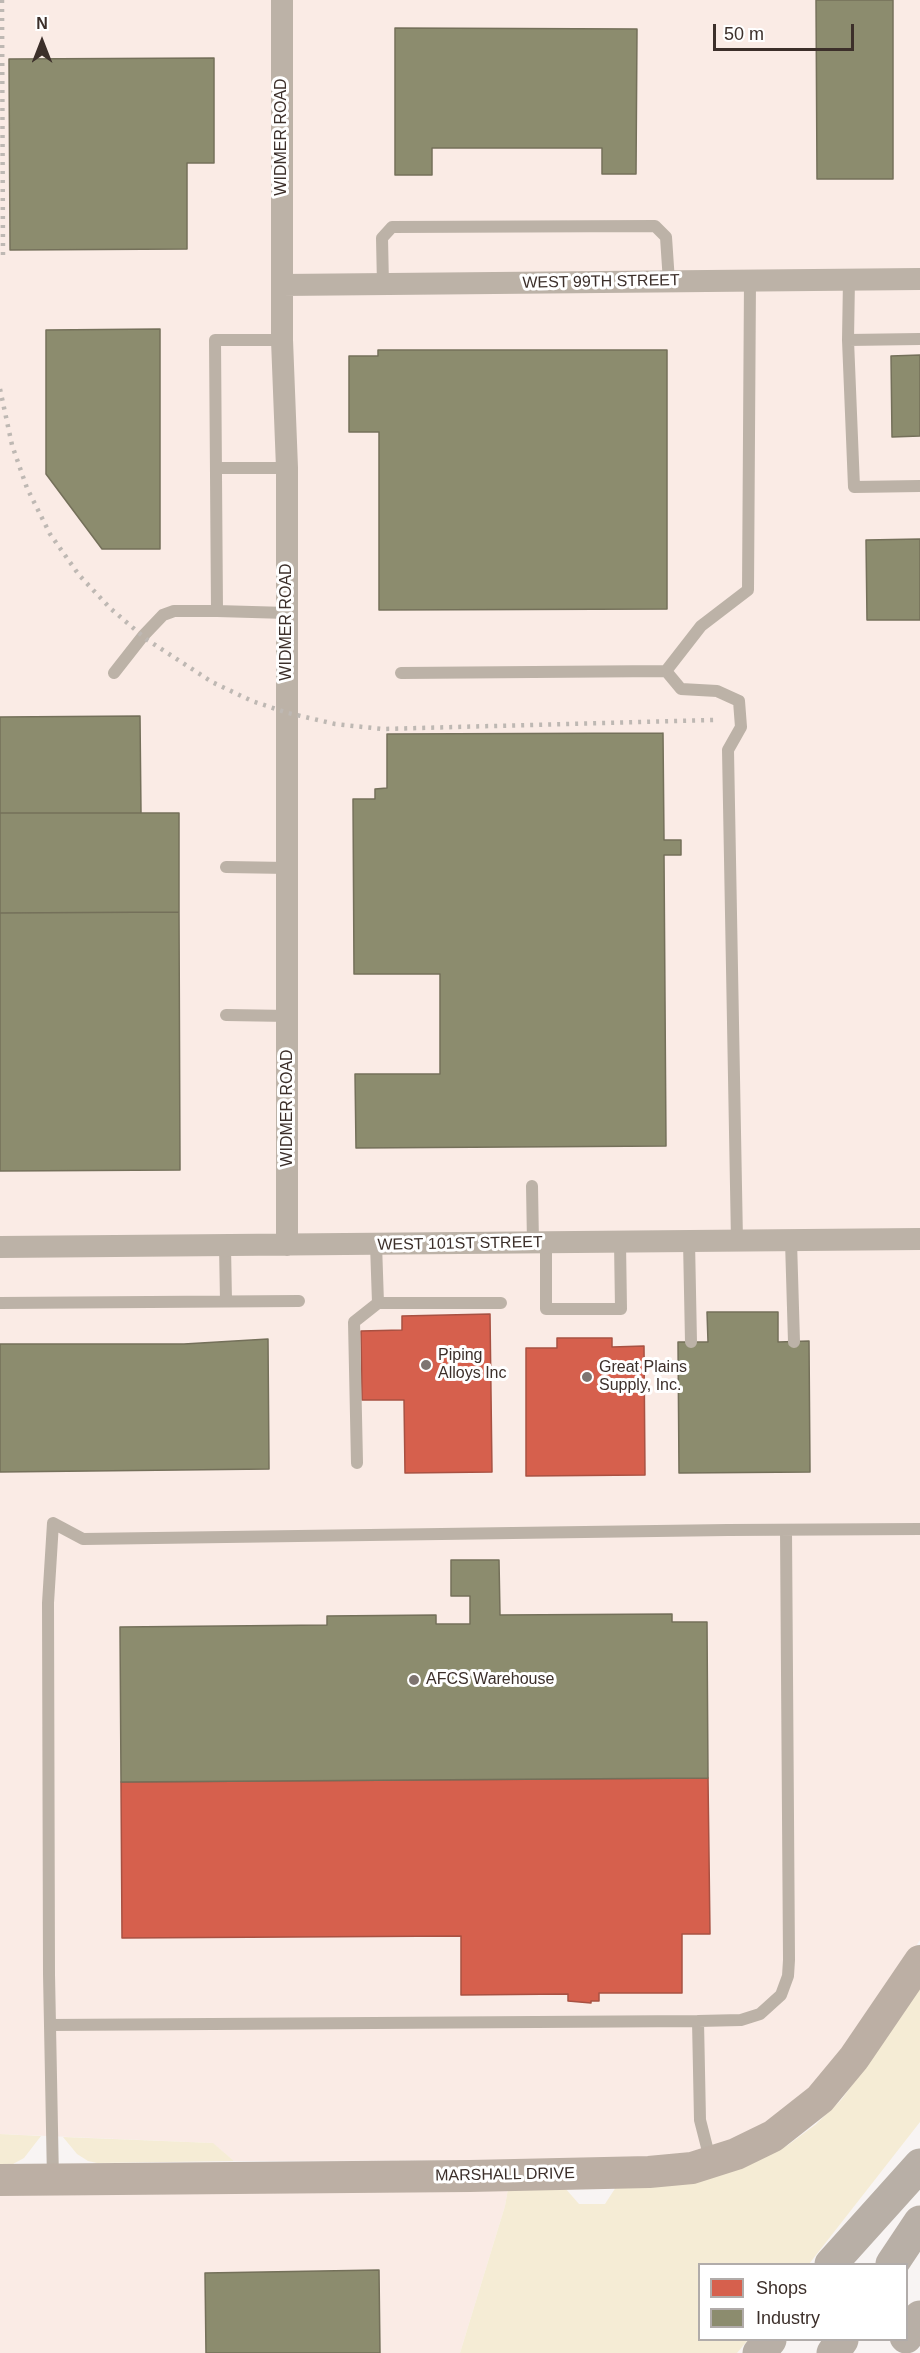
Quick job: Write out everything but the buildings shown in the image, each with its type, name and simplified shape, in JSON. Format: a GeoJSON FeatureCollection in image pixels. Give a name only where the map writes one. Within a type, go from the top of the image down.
{"type":"FeatureCollection","features":[{"type":"Feature","properties":{"kind":"highway"},"geometry":{"type":"LineString","coordinates":[[833,2263],[920,2165]]}},
{"type":"Feature","properties":{"kind":"highway"},"geometry":{"type":"LineString","coordinates":[[893,2263],[920,2222]]}},
{"type":"Feature","properties":{"kind":"highway"},"geometry":{"type":"LineString","coordinates":[[908,2335],[920,2317]]}},
{"type":"Feature","properties":{"kind":"highway"},"geometry":{"type":"LineString","coordinates":[[759,2353],[769,2341]]}},
{"type":"Feature","properties":{"kind":"highway"},"geometry":{"type":"LineString","coordinates":[[832,2353],[841,2341]]}},
{"type":"Feature","properties":{"kind":"street","name":"WIDMER ROAD"},"geometry":{"type":"LineString","coordinates":[[282,0],[282,340],[287,468],[289,1016],[287,1245]]}},
{"type":"Feature","properties":{"kind":"street","name":"WEST 99TH STREET"},"geometry":{"type":"LineString","coordinates":[[282,285],[920,279]]}},
{"type":"Feature","properties":{"kind":"street","name":"WEST 101ST STREET"},"geometry":{"type":"LineString","coordinates":[[0,1247],[920,1239]]}},
{"type":"Feature","properties":{"kind":"street","name":"MARSHALL DRIVE"},"geometry":{"type":"LineString","coordinates":[[0,2180],[649,2172],[692,2168],[736,2154],[773,2136],[820,2099],[854,2058],[920,1961]]}},
{"type":"Feature","properties":{"kind":"lane"},"geometry":{"type":"LineString","coordinates":[[383,285],[382,238],[392,227],[655,226],[666,237],[669,282]]}},
{"type":"Feature","properties":{"kind":"lane"},"geometry":{"type":"LineString","coordinates":[[849,279],[848,340],[854,487],[920,486]]}},
{"type":"Feature","properties":{"kind":"lane"},"geometry":{"type":"LineString","coordinates":[[666,671],[701,626],[748,590],[750,280]]}},
{"type":"Feature","properties":{"kind":"lane"},"geometry":{"type":"LineString","coordinates":[[848,340],[920,339]]}},
{"type":"Feature","properties":{"kind":"lane"},"geometry":{"type":"LineString","coordinates":[[218,611],[216,340],[282,340]]}},
{"type":"Feature","properties":{"kind":"lane"},"geometry":{"type":"LineString","coordinates":[[216,468],[287,468]]}},
{"type":"Feature","properties":{"kind":"lane"},"geometry":{"type":"LineString","coordinates":[[114,673],[163,615],[174,611],[287,613]]}},
{"type":"Feature","properties":{"kind":"lane"},"geometry":{"type":"LineString","coordinates":[[401,673],[666,671]]}},
{"type":"Feature","properties":{"kind":"lane"},"geometry":{"type":"LineString","coordinates":[[666,671],[681,689],[717,691],[739,701],[741,728],[728,750],[737,1241]]}},
{"type":"Feature","properties":{"kind":"lane"},"geometry":{"type":"LineString","coordinates":[[226,867],[288,868]]}},
{"type":"Feature","properties":{"kind":"lane"},"geometry":{"type":"LineString","coordinates":[[226,1015],[289,1016]]}},
{"type":"Feature","properties":{"kind":"lane"},"geometry":{"type":"LineString","coordinates":[[532,1185],[546,1309],[621,1309],[620,1242]]}},
{"type":"Feature","properties":{"kind":"lane"},"geometry":{"type":"LineString","coordinates":[[791,1240],[794,1341]]}},
{"type":"Feature","properties":{"kind":"lane"},"geometry":{"type":"LineString","coordinates":[[689,1241],[691,1342]]}},
{"type":"Feature","properties":{"kind":"lane"},"geometry":{"type":"LineString","coordinates":[[376,1244],[378,1303]]}},
{"type":"Feature","properties":{"kind":"lane"},"geometry":{"type":"LineString","coordinates":[[225,1246],[226,1302]]}},
{"type":"Feature","properties":{"kind":"lane"},"geometry":{"type":"LineString","coordinates":[[0,1303],[299,1301]]}},
{"type":"Feature","properties":{"kind":"lane"},"geometry":{"type":"LineString","coordinates":[[357,1463],[354,1322],[378,1303],[501,1303]]}},
{"type":"Feature","properties":{"kind":"lane"},"geometry":{"type":"LineString","coordinates":[[53,2180],[48,1603],[53,1522],[83,1539],[920,1529]]}},
{"type":"Feature","properties":{"kind":"lane"},"geometry":{"type":"LineString","coordinates":[[50,2025],[698,2021],[741,2020],[760,2014],[781,1995],[788,1976],[786,1530]]}},
{"type":"Feature","properties":{"kind":"lane"},"geometry":{"type":"LineString","coordinates":[[698,2021],[700,2120],[711,2163]]}},
{"type":"Feature","properties":{"kind":"shaded area"},"geometry":{"type":"Polygon","coordinates":[[[0,0],[920,0],[920,1940],[839,2061],[792,2109],[738,2141],[686,2154],[647,2160],[234,2161],[212,2143],[0,2134],[0,0]]]}},
{"type":"Feature","properties":{"kind":"shaded area"},"geometry":{"type":"Polygon","coordinates":[[[920,1985],[920,2122],[810,2263],[698,2263],[698,2341],[747,2341],[737,2353],[460,2353],[505,2206],[508,2189],[565,2188],[579,2204],[605,2204],[616,2187],[746,2166],[788,2145],[815,2125],[841,2100],[920,1985]]]}},
{"type":"Feature","properties":{"kind":"shaded area"},"geometry":{"type":"Polygon","coordinates":[[[0,2134],[41,2136],[24,2158],[13,2164],[0,2165],[0,2134]]]}},
{"type":"Feature","properties":{"kind":"shaded area"},"geometry":{"type":"Polygon","coordinates":[[[63,2137],[213,2143],[234,2161],[97,2163],[88,2161],[77,2154],[63,2137]]]}},
{"type":"Feature","properties":{"kind":"shaded area"},"geometry":{"type":"Polygon","coordinates":[[[508,2189],[505,2206],[460,2353],[0,2353],[0,2191],[508,2189]]]}},
{"type":"Feature","properties":{"kind":"railway"},"geometry":{"type":"LineString","coordinates":[[2,0],[3,257]]}},
{"type":"Feature","properties":{"kind":"railway"},"geometry":{"type":"LineString","coordinates":[[0,389],[12,445],[27,488],[50,534],[79,575],[110,608],[146,639],[212,682],[252,701],[288,713],[335,724],[382,729],[714,720]]}},
{"type":"Feature","properties":{"kind":"place","name":"Piping Alloys Inc"},"geometry":{"type":"Point","coordinates":[426,1365]}},
{"type":"Feature","properties":{"kind":"place","name":"Great Plains Supply, Inc."},"geometry":{"type":"Point","coordinates":[587,1377]}},
{"type":"Feature","properties":{"kind":"place","name":"AFCS Warehouse"},"geometry":{"type":"Point","coordinates":[414,1680]}}]}
